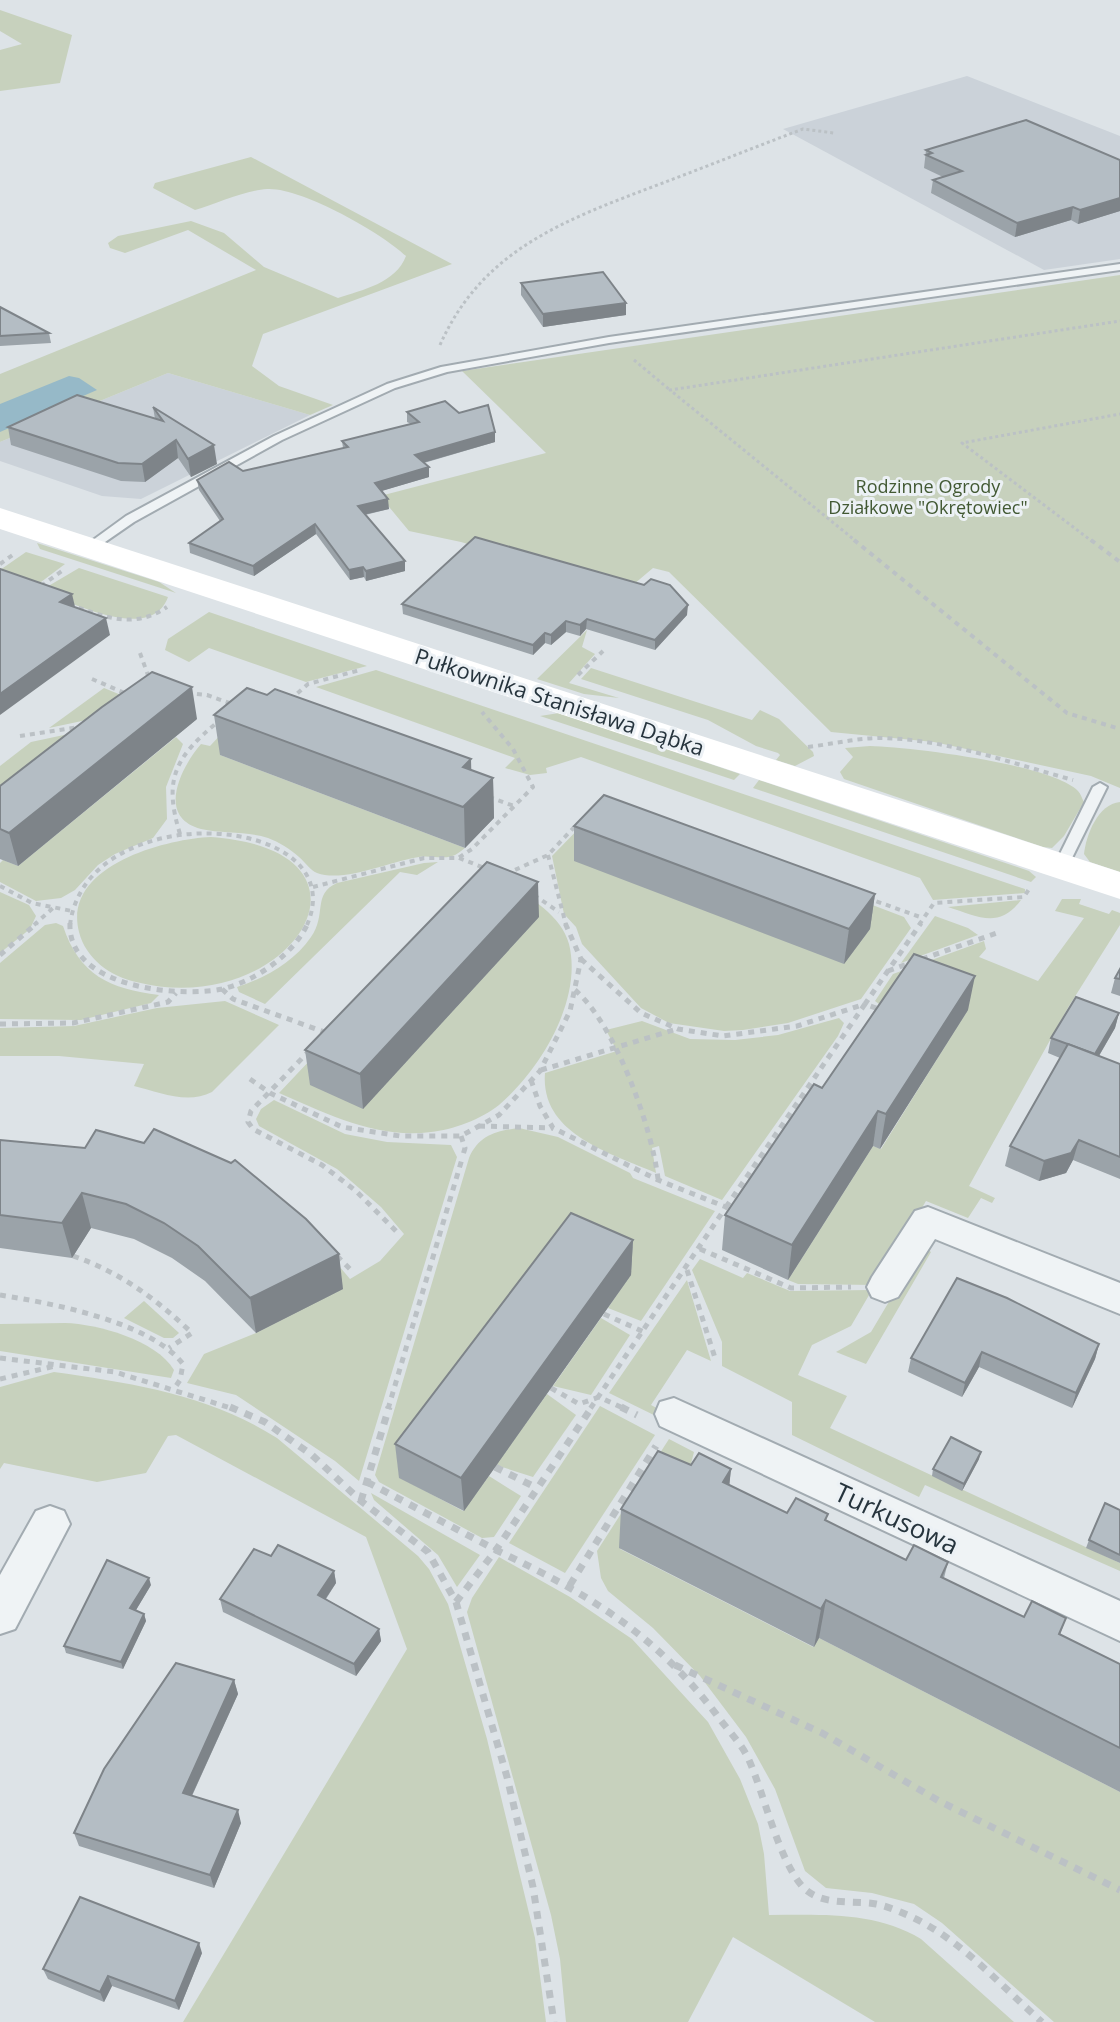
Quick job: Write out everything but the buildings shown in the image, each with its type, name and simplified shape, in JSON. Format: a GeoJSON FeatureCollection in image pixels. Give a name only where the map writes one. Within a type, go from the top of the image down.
{"type":"FeatureCollection","features":[{"type":"Feature","properties":{"kind":"street","name":"Pułkownika Stanisława Dąbka"},"geometry":{"type":"LineString","coordinates":[[0,518],[76,559],[1046,876],[1120,886]]}},
{"type":"Feature","properties":{"kind":"street"},"geometry":{"type":"LineString","coordinates":[[885,1287],[928,1221],[1120,1299]]}},
{"type":"Feature","properties":{"kind":"street","name":"Turkusowa"},"geometry":{"type":"LineString","coordinates":[[674,1414],[1120,1622]]}},
{"type":"Feature","properties":{"kind":"street"},"geometry":{"type":"LineString","coordinates":[[0,1615],[50,1524]]}},
{"type":"Feature","properties":{"kind":"lane"},"geometry":{"type":"LineString","coordinates":[[76,559],[130,519],[266,444],[391,386],[445,369],[609,340],[1120,267]]}},
{"type":"Feature","properties":{"kind":"lane"},"geometry":{"type":"LineString","coordinates":[[1046,876],[1100,787]]}},
{"type":"Feature","properties":{"kind":"path"},"geometry":{"type":"LineString","coordinates":[[445,369],[434,359],[449,321],[512,252],[547,230],[611,202],[803,129],[834,133]]}},
{"type":"Feature","properties":{"kind":"path"},"geometry":{"type":"LineString","coordinates":[[670,390],[1120,321]]}},
{"type":"Feature","properties":{"kind":"path"},"geometry":{"type":"LineString","coordinates":[[609,340],[1067,713],[1120,729]]}},
{"type":"Feature","properties":{"kind":"path"},"geometry":{"type":"LineString","coordinates":[[1120,414],[962,443],[1120,562]]}},
{"type":"Feature","properties":{"kind":"path"},"geometry":{"type":"LineString","coordinates":[[34,592],[76,559]]}},
{"type":"Feature","properties":{"kind":"path"},"geometry":{"type":"LineString","coordinates":[[60,601],[127,623],[141,623],[154,618],[174,596]]}},
{"type":"Feature","properties":{"kind":"path"},"geometry":{"type":"LineString","coordinates":[[140,653],[152,686]]}},
{"type":"Feature","properties":{"kind":"path"},"geometry":{"type":"LineString","coordinates":[[287,703],[308,684],[363,669]]}},
{"type":"Feature","properties":{"kind":"path"},"geometry":{"type":"LineString","coordinates":[[92,679],[135,698]]}},
{"type":"Feature","properties":{"kind":"path"},"geometry":{"type":"LineString","coordinates":[[178,692],[207,695],[238,706],[205,732],[179,767],[171,789],[180,834]]}},
{"type":"Feature","properties":{"kind":"path"},"geometry":{"type":"LineString","coordinates":[[458,858],[472,849],[533,787],[513,749],[473,702]]}},
{"type":"Feature","properties":{"kind":"path"},"geometry":{"type":"LineString","coordinates":[[20,736],[86,726]]}},
{"type":"Feature","properties":{"kind":"path"},"geometry":{"type":"LineString","coordinates":[[825,745],[860,739],[944,747],[1100,787]]}},
{"type":"Feature","properties":{"kind":"path"},"geometry":{"type":"LineString","coordinates":[[486,796],[514,806]]}},
{"type":"Feature","properties":{"kind":"path"},"geometry":{"type":"LineString","coordinates":[[508,877],[504,875],[548,855],[585,816]]}},
{"type":"Feature","properties":{"kind":"path"},"geometry":{"type":"LineString","coordinates":[[225,833],[265,842],[296,860],[313,887],[313,917],[295,947],[264,971],[222,989],[176,993],[133,987],[91,968],[70,937],[72,902],[96,870],[136,846],[180,834],[225,833]]}},
{"type":"Feature","properties":{"kind":"path"},"geometry":{"type":"LineString","coordinates":[[548,855],[560,912],[581,959],[641,1013],[678,1029],[723,1036],[782,1028],[865,1004],[890,1014]]}},
{"type":"Feature","properties":{"kind":"path"},"geometry":{"type":"LineString","coordinates":[[313,887],[424,858],[458,858],[490,870]]}},
{"type":"Feature","properties":{"kind":"path"},"geometry":{"type":"LineString","coordinates":[[456,1602],[496,1550],[934,903],[1024,897],[1046,876]]}},
{"type":"Feature","properties":{"kind":"path"},"geometry":{"type":"LineString","coordinates":[[0,886],[32,903],[72,911]]}},
{"type":"Feature","properties":{"kind":"path"},"geometry":{"type":"LineString","coordinates":[[534,894],[560,912]]}},
{"type":"Feature","properties":{"kind":"path"},"geometry":{"type":"LineString","coordinates":[[865,897],[923,918]]}},
{"type":"Feature","properties":{"kind":"path"},"geometry":{"type":"LineString","coordinates":[[0,955],[53,908]]}},
{"type":"Feature","properties":{"kind":"path"},"geometry":{"type":"LineString","coordinates":[[887,971],[1000,932]]}},
{"type":"Feature","properties":{"kind":"path"},"geometry":{"type":"LineString","coordinates":[[250,1079],[270,1093],[342,1127],[400,1136],[461,1136],[499,1115],[540,1071],[570,1011],[581,959]]}},
{"type":"Feature","properties":{"kind":"path"},"geometry":{"type":"LineString","coordinates":[[222,989],[233,999],[338,1038]]}},
{"type":"Feature","properties":{"kind":"path"},"geometry":{"type":"LineString","coordinates":[[574,990],[587,1000],[636,1092],[654,1146],[658,1180]]}},
{"type":"Feature","properties":{"kind":"path"},"geometry":{"type":"LineString","coordinates":[[0,1024],[94,1020],[168,1002],[176,993]]}},
{"type":"Feature","properties":{"kind":"path"},"geometry":{"type":"LineString","coordinates":[[337,1023],[251,1111],[248,1122],[253,1129],[322,1165],[356,1191],[396,1231]]}},
{"type":"Feature","properties":{"kind":"path"},"geometry":{"type":"LineString","coordinates":[[540,1071],[678,1029]]}},
{"type":"Feature","properties":{"kind":"path"},"geometry":{"type":"LineString","coordinates":[[817,1075],[830,1080]]}},
{"type":"Feature","properties":{"kind":"path"},"geometry":{"type":"LineString","coordinates":[[531,1080],[540,1106],[553,1128]]}},
{"type":"Feature","properties":{"kind":"path"},"geometry":{"type":"LineString","coordinates":[[478,1126],[553,1128],[658,1180],[736,1210]]}},
{"type":"Feature","properties":{"kind":"path"},"geometry":{"type":"LineString","coordinates":[[361,1501],[465,1148],[461,1136]]}},
{"type":"Feature","properties":{"kind":"path"},"geometry":{"type":"LineString","coordinates":[[772,1141],[781,1145]]}},
{"type":"Feature","properties":{"kind":"path"},"geometry":{"type":"LineString","coordinates":[[700,1249],[791,1288],[885,1287]]}},
{"type":"Feature","properties":{"kind":"path"},"geometry":{"type":"LineString","coordinates":[[334,1253],[353,1272]]}},
{"type":"Feature","properties":{"kind":"path"},"geometry":{"type":"LineString","coordinates":[[73,1256],[103,1265],[126,1279],[163,1305],[192,1333],[169,1348]]}},
{"type":"Feature","properties":{"kind":"path"},"geometry":{"type":"LineString","coordinates":[[687,1269],[716,1361]]}},
{"type":"Feature","properties":{"kind":"path"},"geometry":{"type":"LineString","coordinates":[[0,1295],[24,1298],[94,1319],[169,1348],[183,1364],[180,1380],[174,1389]]}},
{"type":"Feature","properties":{"kind":"path"},"geometry":{"type":"LineString","coordinates":[[604,1314],[644,1332]]}},
{"type":"Feature","properties":{"kind":"path"},"geometry":{"type":"LineString","coordinates":[[0,1358],[115,1372],[217,1402],[265,1422],[312,1455],[361,1501],[428,1552],[456,1602],[507,1777],[533,1887],[554,2022]]}},
{"type":"Feature","properties":{"kind":"path"},"geometry":{"type":"LineString","coordinates":[[0,1379],[60,1364]]}},
{"type":"Feature","properties":{"kind":"path"},"geometry":{"type":"LineString","coordinates":[[570,1585],[674,1414]]}},
{"type":"Feature","properties":{"kind":"path"},"geometry":{"type":"LineString","coordinates":[[495,1467],[538,1488]]}},
{"type":"Feature","properties":{"kind":"path"},"geometry":{"type":"LineString","coordinates":[[367,1482],[570,1585],[622,1619],[671,1663],[705,1700],[747,1755],[790,1868],[807,1891],[831,1901],[878,1904],[908,1915],[945,1936],[1042,2022]]}},
{"type":"Feature","properties":{"kind":"path"},"geometry":{"type":"LineString","coordinates":[[671,1663],[822,1733],[939,1801],[1120,1890]]}},
{"type":"Feature","properties":{"kind":"shaded area"},"geometry":{"type":"Polygon","coordinates":[[[967,76],[1120,136],[1120,259],[1044,270],[783,129],[967,76]]]}},
{"type":"Feature","properties":{"kind":"shaded area"},"geometry":{"type":"Polygon","coordinates":[[[168,373],[310,415],[141,499],[102,496],[0,461],[0,442],[168,373]]]}},
{"type":"Feature","properties":{"kind":"green space"},"geometry":{"type":"Polygon","coordinates":[[[0,10],[72,35],[60,83],[0,91],[0,50],[22,44],[0,31],[0,10]]]}},
{"type":"Feature","properties":{"kind":"green space"},"geometry":{"type":"Polygon","coordinates":[[[251,157],[452,264],[263,334],[252,366],[279,386],[333,405],[310,415],[168,373],[0,442],[0,374],[256,270],[188,230],[125,253],[110,248],[108,243],[118,236],[191,221],[224,233],[264,267],[338,298],[377,284],[395,273],[406,256],[395,246],[340,213],[300,195],[282,190],[259,190],[195,210],[153,188],[155,183],[251,157]]]}},
{"type":"Feature","properties":{"kind":"green space","name":"Rodzinne Ogrody Działkowe \"Okrętowiec\""},"geometry":{"type":"Polygon","coordinates":[[[1120,275],[1120,788],[1091,776],[934,742],[831,732],[669,572],[653,568],[627,590],[607,585],[461,542],[409,531],[380,496],[546,453],[462,371],[1120,275]]]}},
{"type":"Feature","properties":{"kind":"green space"},"geometry":{"type":"Polygon","coordinates":[[[37,543],[159,582],[176,593],[40,549],[37,543]]]}},
{"type":"Feature","properties":{"kind":"green space"},"geometry":{"type":"Polygon","coordinates":[[[26,552],[65,564],[33,588],[0,570],[26,552]]]}},
{"type":"Feature","properties":{"kind":"green space"},"geometry":{"type":"Polygon","coordinates":[[[79,568],[168,597],[159,611],[128,619],[90,610],[40,591],[79,568]]]}},
{"type":"Feature","properties":{"kind":"green space"},"geometry":{"type":"Polygon","coordinates":[[[209,612],[367,666],[306,682],[209,648],[189,662],[165,650],[168,639],[209,612]]]}},
{"type":"Feature","properties":{"kind":"green space"},"geometry":{"type":"Polygon","coordinates":[[[587,630],[582,647],[595,654],[569,683],[619,698],[584,694],[537,679],[587,630]]]}},
{"type":"Feature","properties":{"kind":"green space"},"geometry":{"type":"Polygon","coordinates":[[[591,668],[752,720],[760,710],[779,719],[814,756],[795,766],[776,760],[780,755],[778,753],[756,746],[708,720],[581,679],[591,668]]]}},
{"type":"Feature","properties":{"kind":"green space"},"geometry":{"type":"Polygon","coordinates":[[[376,670],[1025,889],[1025,893],[933,900],[920,878],[581,757],[546,768],[547,773],[530,775],[505,768],[515,758],[316,687],[376,670]]]}},
{"type":"Feature","properties":{"kind":"green space"},"geometry":{"type":"Polygon","coordinates":[[[104,688],[126,697],[96,718],[49,728],[104,688]]]}},
{"type":"Feature","properties":{"kind":"green space"},"geometry":{"type":"Polygon","coordinates":[[[559,713],[740,774],[734,780],[540,716],[559,713]]]}},
{"type":"Feature","properties":{"kind":"green space"},"geometry":{"type":"Polygon","coordinates":[[[240,714],[220,755],[465,848],[451,856],[419,857],[354,873],[328,875],[314,872],[292,851],[268,838],[201,829],[187,823],[179,814],[176,803],[181,777],[201,744],[210,746],[240,714]]]}},
{"type":"Feature","properties":{"kind":"green space"},"geometry":{"type":"Polygon","coordinates":[[[78,732],[0,794],[0,766],[31,742],[78,732]]]}},
{"type":"Feature","properties":{"kind":"green space"},"geometry":{"type":"Polygon","coordinates":[[[176,737],[183,744],[166,787],[167,819],[153,838],[98,865],[75,890],[61,898],[36,901],[0,882],[0,863],[3,860],[18,866],[176,737]]]}},
{"type":"Feature","properties":{"kind":"green space"},"geometry":{"type":"Polygon","coordinates":[[[870,746],[1011,765],[1063,781],[1078,791],[1084,802],[1064,836],[1052,848],[1043,847],[844,779],[840,772],[853,757],[845,748],[870,746]]]}},
{"type":"Feature","properties":{"kind":"green space"},"geometry":{"type":"Polygon","coordinates":[[[759,780],[1029,871],[1036,877],[1031,882],[753,788],[759,780]]]}},
{"type":"Feature","properties":{"kind":"green space"},"geometry":{"type":"Polygon","coordinates":[[[1120,802],[1120,872],[1090,862],[1084,854],[1090,830],[1099,814],[1120,802]]]}},
{"type":"Feature","properties":{"kind":"green space"},"geometry":{"type":"Polygon","coordinates":[[[587,820],[854,898],[904,917],[911,928],[861,999],[788,1023],[743,1030],[724,1031],[669,1023],[641,1008],[582,944],[576,927],[564,914],[552,856],[587,820]]]}},
{"type":"Feature","properties":{"kind":"green space"},"geometry":{"type":"Polygon","coordinates":[[[211,837],[268,849],[301,871],[311,899],[302,929],[277,957],[239,978],[191,988],[136,982],[100,965],[87,950],[79,932],[78,909],[86,890],[101,873],[121,860],[169,843],[211,837]]]}},
{"type":"Feature","properties":{"kind":"green space"},"geometry":{"type":"Polygon","coordinates":[[[438,862],[417,875],[400,872],[265,1004],[239,992],[237,987],[278,968],[304,946],[316,929],[322,899],[329,888],[337,883],[438,862]]]}},
{"type":"Feature","properties":{"kind":"green space"},"geometry":{"type":"Polygon","coordinates":[[[505,880],[543,907],[559,924],[569,944],[572,966],[570,988],[555,1032],[529,1073],[499,1105],[476,1119],[439,1131],[391,1132],[352,1123],[279,1093],[329,1040],[505,880]]]}},
{"type":"Feature","properties":{"kind":"green space"},"geometry":{"type":"Polygon","coordinates":[[[0,892],[29,905],[36,916],[30,929],[0,953],[0,892]]]}},
{"type":"Feature","properties":{"kind":"green space"},"geometry":{"type":"Polygon","coordinates":[[[1062,899],[1081,899],[1079,904],[1109,914],[1112,910],[1120,913],[1120,925],[1069,1006],[969,1186],[995,1198],[992,1203],[981,1198],[968,1218],[926,1201],[876,1285],[798,1284],[788,1280],[873,1146],[881,1149],[967,1011],[891,1013],[875,1001],[893,974],[984,941],[986,949],[979,957],[1038,981],[1084,918],[1055,911],[1062,899]]]}},
{"type":"Feature","properties":{"kind":"green space"},"geometry":{"type":"Polygon","coordinates":[[[1021,900],[1013,909],[996,918],[978,917],[948,907],[1021,900]]]}},
{"type":"Feature","properties":{"kind":"green space"},"geometry":{"type":"Polygon","coordinates":[[[935,916],[978,935],[901,963],[935,916]]]}},
{"type":"Feature","properties":{"kind":"green space"},"geometry":{"type":"Polygon","coordinates":[[[56,923],[63,926],[78,957],[99,977],[126,989],[159,995],[151,1003],[81,1020],[0,1019],[0,963],[45,925],[56,923]]]}},
{"type":"Feature","properties":{"kind":"green space"},"geometry":{"type":"Polygon","coordinates":[[[225,1001],[279,1025],[212,1092],[202,1096],[173,1096],[134,1086],[144,1064],[59,1056],[0,1056],[0,1028],[74,1026],[157,1008],[225,1001]]]}},
{"type":"Feature","properties":{"kind":"green space"},"geometry":{"type":"Polygon","coordinates":[[[839,1018],[844,1023],[838,1036],[722,1200],[665,1176],[659,1146],[652,1148],[656,1173],[599,1149],[566,1126],[554,1112],[546,1094],[545,1073],[617,1051],[606,1030],[642,1021],[690,1039],[735,1040],[778,1035],[839,1018]]]}},
{"type":"Feature","properties":{"kind":"green space"},"geometry":{"type":"Polygon","coordinates":[[[274,1100],[345,1134],[387,1142],[451,1145],[457,1157],[359,1481],[335,1461],[236,1395],[187,1383],[204,1354],[256,1333],[340,1289],[329,1254],[350,1279],[380,1261],[404,1234],[381,1207],[337,1169],[259,1126],[256,1119],[261,1109],[274,1100]]]}},
{"type":"Feature","properties":{"kind":"green space"},"geometry":{"type":"Polygon","coordinates":[[[519,1128],[558,1137],[630,1173],[633,1178],[715,1211],[641,1321],[608,1308],[631,1274],[399,1477],[463,1511],[489,1476],[521,1496],[494,1537],[482,1538],[379,1482],[375,1475],[469,1158],[483,1139],[519,1128]]]}},
{"type":"Feature","properties":{"kind":"green space"},"geometry":{"type":"Polygon","coordinates":[[[922,1246],[931,1252],[866,1364],[836,1352],[871,1332],[922,1246]]]}},
{"type":"Feature","properties":{"kind":"green space"},"geometry":{"type":"Polygon","coordinates":[[[700,1259],[743,1278],[747,1273],[790,1291],[872,1290],[851,1326],[812,1345],[798,1375],[847,1396],[830,1428],[1120,1563],[1120,1571],[925,1485],[919,1497],[792,1435],[792,1402],[722,1366],[722,1342],[692,1270],[700,1259]]]}},
{"type":"Feature","properties":{"kind":"green space"},"geometry":{"type":"Polygon","coordinates":[[[687,1280],[711,1361],[687,1350],[651,1405],[666,1413],[662,1419],[609,1393],[687,1280]]]}},
{"type":"Feature","properties":{"kind":"green space"},"geometry":{"type":"Polygon","coordinates":[[[144,1301],[179,1333],[173,1338],[164,1338],[124,1318],[144,1301]]]}},
{"type":"Feature","properties":{"kind":"green space"},"geometry":{"type":"Polygon","coordinates":[[[601,1318],[630,1335],[591,1395],[553,1386],[601,1318]]]}},
{"type":"Feature","properties":{"kind":"green space"},"geometry":{"type":"Polygon","coordinates":[[[65,1323],[109,1330],[140,1342],[166,1359],[174,1370],[171,1378],[0,1351],[0,1324],[65,1323]]]}},
{"type":"Feature","properties":{"kind":"green space"},"geometry":{"type":"Polygon","coordinates":[[[54,1372],[169,1393],[251,1423],[277,1438],[418,1556],[429,1569],[448,1604],[487,1739],[535,1938],[546,2022],[183,2022],[407,1649],[366,1537],[176,1435],[168,1436],[146,1473],[97,1482],[4,1463],[0,1469],[0,1387],[54,1372]]]}},
{"type":"Feature","properties":{"kind":"green space"},"geometry":{"type":"Polygon","coordinates":[[[547,1394],[576,1415],[533,1477],[496,1465],[547,1394]]]}},
{"type":"Feature","properties":{"kind":"green space"},"geometry":{"type":"Polygon","coordinates":[[[600,1406],[655,1435],[565,1573],[509,1543],[600,1406]]]}},
{"type":"Feature","properties":{"kind":"green space"},"geometry":{"type":"Polygon","coordinates":[[[669,1439],[694,1452],[685,1487],[620,1549],[813,1647],[819,1638],[1120,1792],[1120,2022],[1054,2022],[942,1923],[914,1904],[872,1893],[826,1888],[805,1871],[775,1789],[746,1737],[700,1676],[653,1628],[608,1591],[601,1578],[597,1551],[669,1439]]]}},
{"type":"Feature","properties":{"kind":"green space"},"geometry":{"type":"Polygon","coordinates":[[[371,1493],[480,1555],[457,1587],[438,1555],[374,1500],[371,1493]]]}},
{"type":"Feature","properties":{"kind":"green space"},"geometry":{"type":"Polygon","coordinates":[[[499,1557],[570,1597],[632,1639],[708,1722],[740,1779],[758,1824],[769,1915],[847,1916],[885,1923],[903,1930],[921,1939],[1014,2022],[875,2022],[733,1937],[688,2022],[566,2022],[560,1959],[551,1915],[467,1612],[472,1598],[499,1557]]]}},
{"type":"Feature","properties":{"kind":"water"},"geometry":{"type":"Polygon","coordinates":[[[69,376],[79,378],[97,390],[0,432],[0,404],[69,376]]]}}]}
